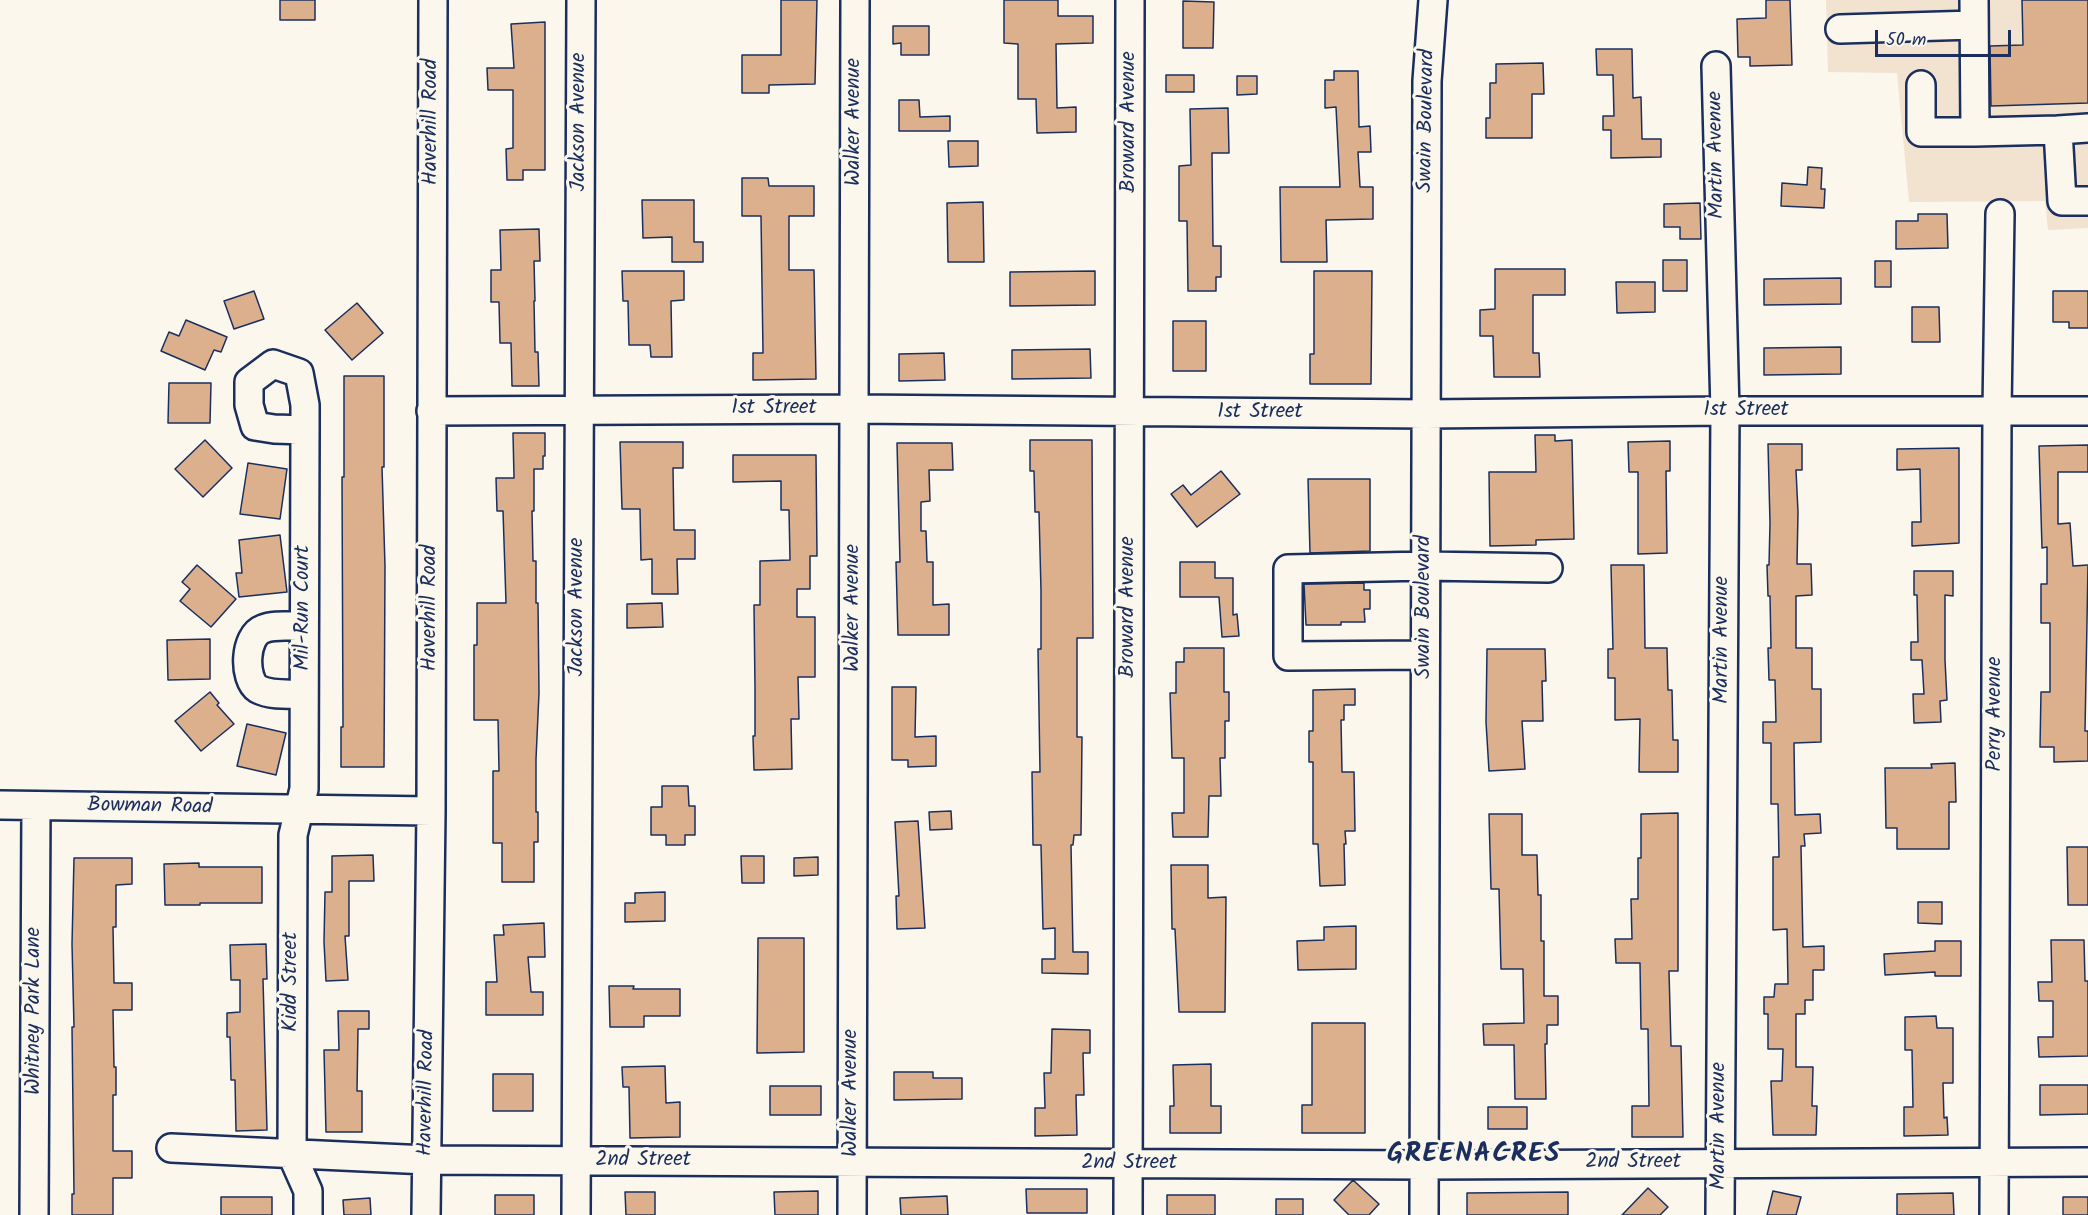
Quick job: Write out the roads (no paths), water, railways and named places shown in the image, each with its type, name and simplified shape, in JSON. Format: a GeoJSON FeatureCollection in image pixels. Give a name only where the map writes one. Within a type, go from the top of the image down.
{"type":"FeatureCollection","features":[{"type":"Feature","properties":{"kind":"street","name":"Haverhill Road"},"geometry":{"type":"LineString","coordinates":[[426,1215],[431,811],[433,0]]}},
{"type":"Feature","properties":{"kind":"street","name":"Jackson Avenue"},"geometry":{"type":"LineString","coordinates":[[576,1215],[581,0]]}},
{"type":"Feature","properties":{"kind":"street","name":"Walker Avenue"},"geometry":{"type":"LineString","coordinates":[[852,1215],[855,0]]}},
{"type":"Feature","properties":{"kind":"street","name":"Broward Avenue"},"geometry":{"type":"LineString","coordinates":[[1128,1215],[1130,0]]}},
{"type":"Feature","properties":{"kind":"street","name":"Swain Boulevard"},"geometry":{"type":"LineString","coordinates":[[1424,1215],[1427,81],[1433,0]]}},
{"type":"Feature","properties":{"kind":"street"},"geometry":{"type":"LineString","coordinates":[[1840,28],[1974,13],[1975,132]]}},
{"type":"Feature","properties":{"kind":"street","name":"Martin Avenue"},"geometry":{"type":"LineString","coordinates":[[1716,66],[1725,411],[1720,1215]]}},
{"type":"Feature","properties":{"kind":"street"},"geometry":{"type":"LineString","coordinates":[[1921,85],[1921,132],[2088,128]]}},
{"type":"Feature","properties":{"kind":"street"},"geometry":{"type":"LineString","coordinates":[[2058,130],[2062,201],[2088,201]]}},
{"type":"Feature","properties":{"kind":"street","name":"Perry Avenue"},"geometry":{"type":"LineString","coordinates":[[1994,1215],[1997,410],[2000,214]]}},
{"type":"Feature","properties":{"kind":"street","name":"1st Street"},"geometry":{"type":"LineString","coordinates":[[431,411],[578,409],[1426,414],[2088,411]]}},
{"type":"Feature","properties":{"kind":"street","name":"Mil-Run Court"},"geometry":{"type":"LineString","coordinates":[[300,810],[304,789],[305,418]]}},
{"type":"Feature","properties":{"kind":"street"},"geometry":{"type":"LineString","coordinates":[[1425,655],[1288,656],[1288,569],[1425,566],[1548,568]]}},
{"type":"Feature","properties":{"kind":"street"},"geometry":{"type":"LineString","coordinates":[[304,626],[262,629],[253,634],[249,644],[249,671],[256,687],[265,692],[304,694]]}},
{"type":"Feature","properties":{"kind":"street","name":"Bowman Road"},"geometry":{"type":"LineString","coordinates":[[2,799],[36,806],[431,811]]}},
{"type":"Feature","properties":{"kind":"street","name":"Whitney Park Lane"},"geometry":{"type":"LineString","coordinates":[[34,1215],[36,806]]}},
{"type":"Feature","properties":{"kind":"street","name":"Kidd Street"},"geometry":{"type":"LineString","coordinates":[[292,1155],[292,835],[300,810]]}},
{"type":"Feature","properties":{"kind":"street","name":"2nd Street"},"geometry":{"type":"LineString","coordinates":[[171,1148],[427,1160],[1424,1165],[2088,1162]]}},
{"type":"Feature","properties":{"kind":"street"},"geometry":{"type":"LineString","coordinates":[[292,1155],[308,1191],[308,1215]]}},
{"type":"Feature","properties":{"kind":"district","name":"GREENACRES"},"geometry":{"type":"Point","coordinates":[1474,1156]}}]}
